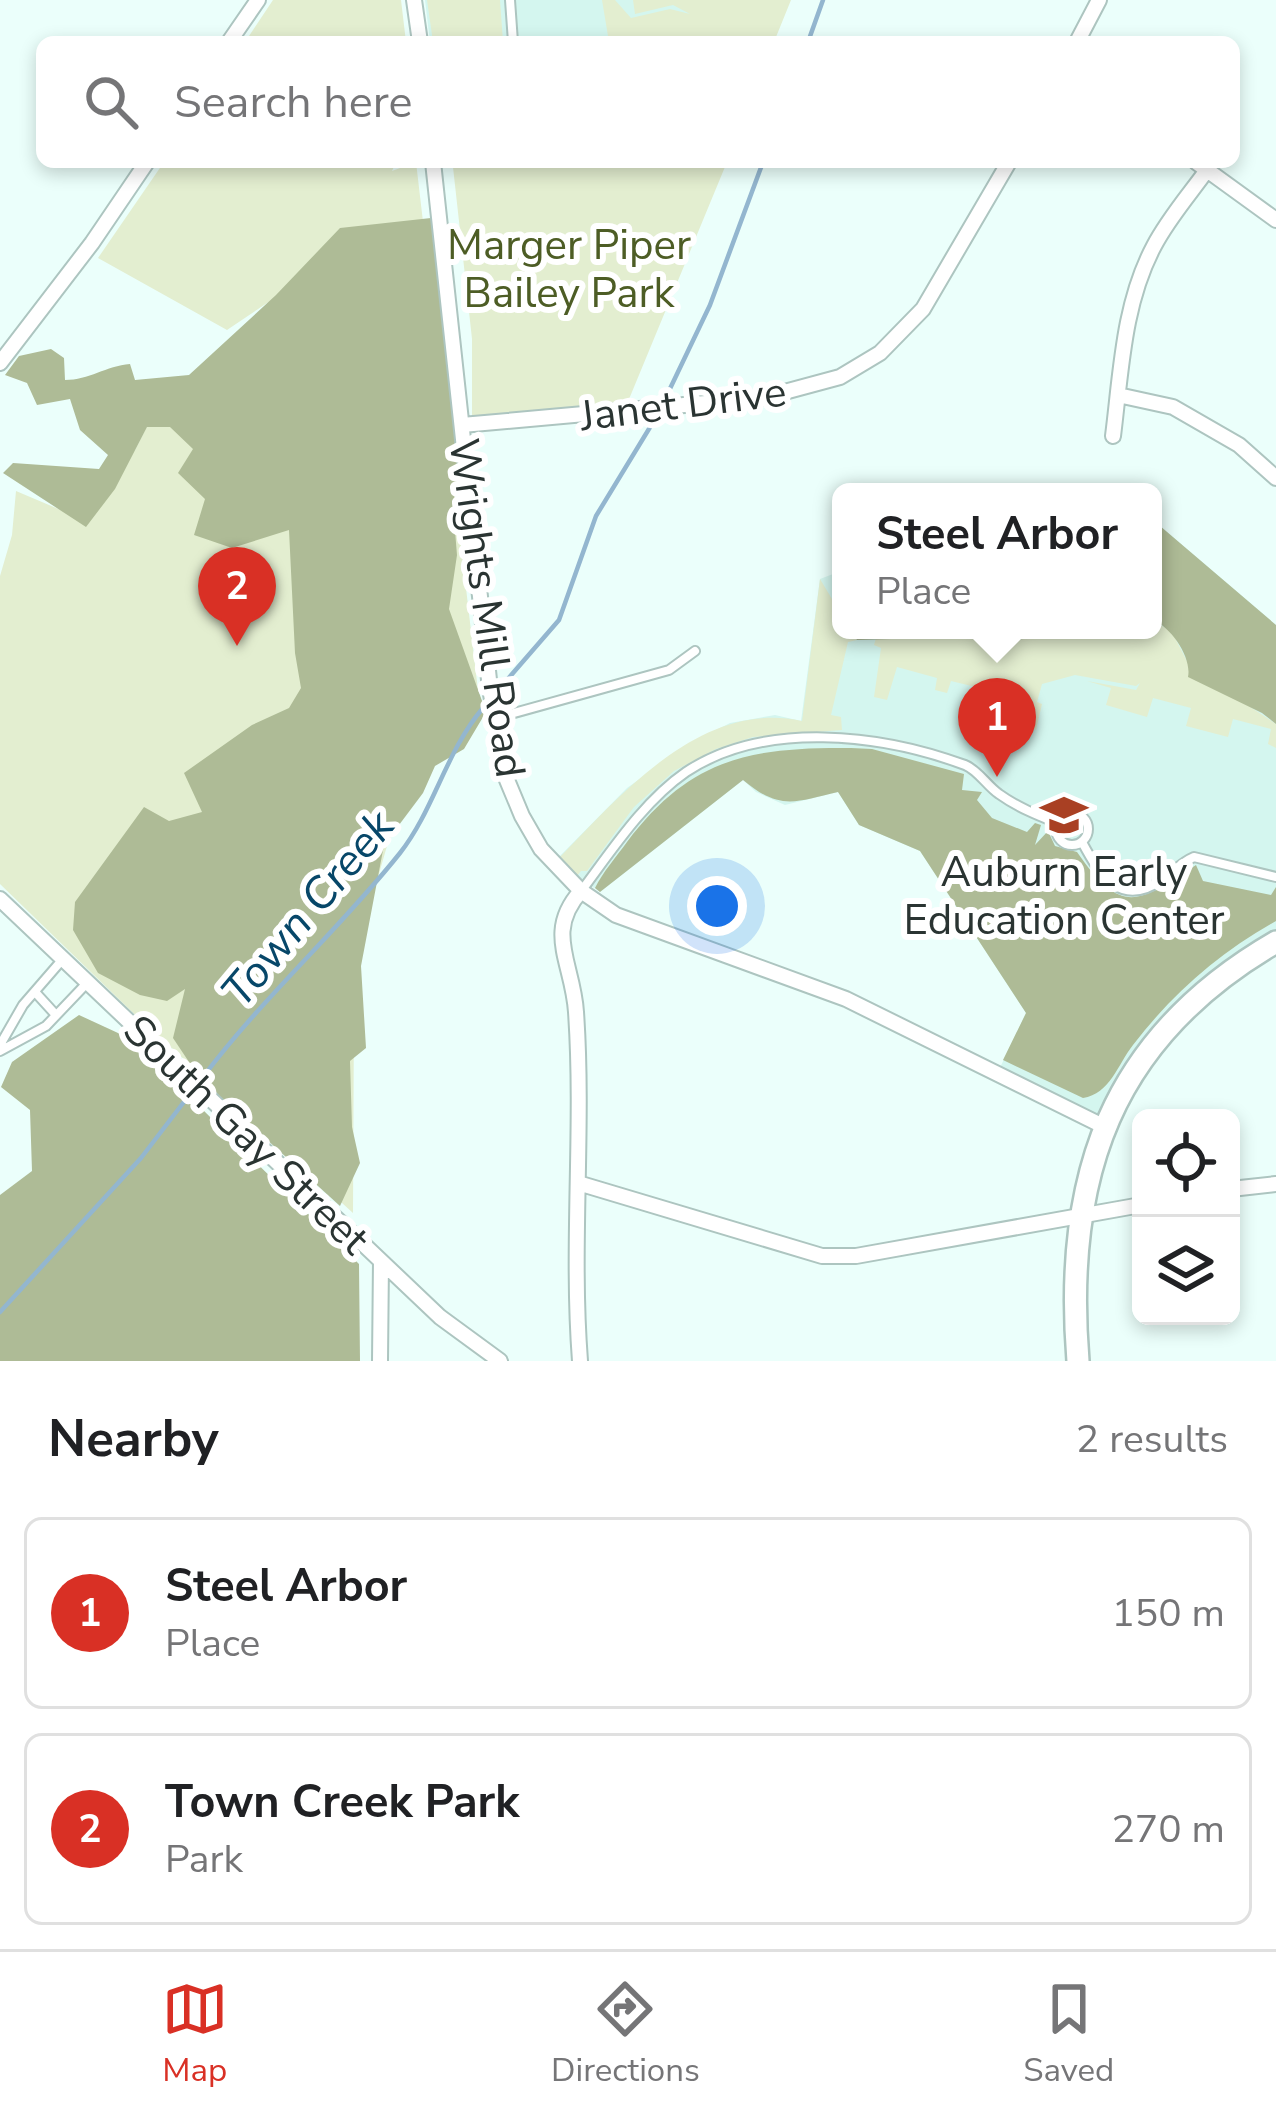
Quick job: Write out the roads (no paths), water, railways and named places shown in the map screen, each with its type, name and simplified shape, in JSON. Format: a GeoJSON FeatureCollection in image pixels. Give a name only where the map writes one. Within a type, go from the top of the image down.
{"type":"FeatureCollection","features":[{"type":"Feature","properties":{"kind":"main road"},"geometry":{"type":"LineString","coordinates":[[1078,1361],[1074,1275],[1080,1216],[1103,1126],[1132,1076],[1182,1014],[1234,968],[1276,942]]}},
{"type":"Feature","properties":{"kind":"street"},"geometry":{"type":"LineString","coordinates":[[233,36],[258,0]]}},
{"type":"Feature","properties":{"kind":"street"},"geometry":{"type":"LineString","coordinates":[[415,0],[419,36]]}},
{"type":"Feature","properties":{"kind":"street"},"geometry":{"type":"LineString","coordinates":[[1080,36],[1099,0]]}},
{"type":"Feature","properties":{"kind":"street"},"geometry":{"type":"LineString","coordinates":[[0,363],[143,168]]}},
{"type":"Feature","properties":{"kind":"street","name":"Wrights Mill Road"},"geometry":{"type":"LineString","coordinates":[[435,168],[495,718],[508,780],[522,816],[553,864],[580,891],[616,915],[846,999],[1103,1126]]}},
{"type":"Feature","properties":{"kind":"street","name":"Janet Drive"},"geometry":{"type":"LineString","coordinates":[[463,424],[762,398],[840,376],[880,353],[923,309],[1005,168]]}},
{"type":"Feature","properties":{"kind":"street"},"geometry":{"type":"LineString","coordinates":[[1113,436],[1129,317],[1142,270],[1201,168]]}},
{"type":"Feature","properties":{"kind":"street"},"geometry":{"type":"LineString","coordinates":[[1205,168],[1276,220]]}},
{"type":"Feature","properties":{"kind":"street"},"geometry":{"type":"LineString","coordinates":[[1118,395],[1173,407],[1239,445],[1276,478]]}},
{"type":"Feature","properties":{"kind":"street"},"geometry":{"type":"LineString","coordinates":[[580,891],[564,910],[562,933],[576,1004],[580,1361]]}},
{"type":"Feature","properties":{"kind":"street","name":"South Gay Street"},"geometry":{"type":"LineString","coordinates":[[0,899],[440,1317],[500,1361]]}},
{"type":"Feature","properties":{"kind":"street"},"geometry":{"type":"LineString","coordinates":[[578,1183],[822,1256],[856,1256],[1132,1207]]}},
{"type":"Feature","properties":{"kind":"street"},"geometry":{"type":"LineString","coordinates":[[1240,1188],[1276,1184]]}},
{"type":"Feature","properties":{"kind":"street"},"geometry":{"type":"LineString","coordinates":[[380,1361],[381,1261]]}},
{"type":"Feature","properties":{"kind":"lane"},"geometry":{"type":"LineString","coordinates":[[510,0],[513,36]]}},
{"type":"Feature","properties":{"kind":"lane"},"geometry":{"type":"LineString","coordinates":[[495,718],[669,670],[695,651]]}},
{"type":"Feature","properties":{"kind":"lane"},"geometry":{"type":"LineString","coordinates":[[580,891],[647,807],[685,773],[720,755],[769,742],[865,739],[949,760],[970,766],[996,792],[1057,823]]}},
{"type":"Feature","properties":{"kind":"lane"},"geometry":{"type":"LineString","coordinates":[[1064,815],[1080,815],[1089,828],[1082,842],[1072,846],[1062,842],[1057,823],[1064,815]]}},
{"type":"Feature","properties":{"kind":"lane"},"geometry":{"type":"LineString","coordinates":[[1082,842],[1101,877],[1127,890],[1159,883],[1194,857],[1276,878]]}},
{"type":"Feature","properties":{"kind":"lane"},"geometry":{"type":"LineString","coordinates":[[0,1048],[8,1026],[63,959]]}},
{"type":"Feature","properties":{"kind":"lane"},"geometry":{"type":"LineString","coordinates":[[0,1048],[29,1037],[88,982]]}},
{"type":"Feature","properties":{"kind":"lane"},"geometry":{"type":"LineString","coordinates":[[35,992],[56,1015]]}},
{"type":"Feature","properties":{"kind":"waterway","name":"Town Creek"},"geometry":{"type":"LineString","coordinates":[[810,36],[823,0]]}},
{"type":"Feature","properties":{"kind":"waterway","name":"Town Creek"},"geometry":{"type":"LineString","coordinates":[[666,397],[710,305],[761,168]]}},
{"type":"Feature","properties":{"kind":"waterway","name":"Town Creek"},"geometry":{"type":"LineString","coordinates":[[500,688],[559,620],[596,516],[655,419]]}},
{"type":"Feature","properties":{"kind":"waterway","name":"Town Creek"},"geometry":{"type":"LineString","coordinates":[[203,1077],[400,853],[483,708]]}},
{"type":"Feature","properties":{"kind":"waterway","name":"Town Creek"},"geometry":{"type":"LineString","coordinates":[[0,1312],[141,1158],[190,1094]]}},
{"type":"Feature","properties":{"kind":"place","name":"Town Creek Park"},"geometry":{"type":"Point","coordinates":[237,646]}},
{"type":"Feature","properties":{"kind":"place","name":"Steel Arbor"},"geometry":{"type":"Point","coordinates":[997,777]}},
{"type":"Feature","properties":{"kind":"place","name":"Auburn Early Education Center"},"geometry":{"type":"Point","coordinates":[1064,815]}},
{"type":"Feature","properties":{"kind":"park label","name":"Marger Piper Bailey Park"},"geometry":{"type":"Point","coordinates":[569,268]}}]}
